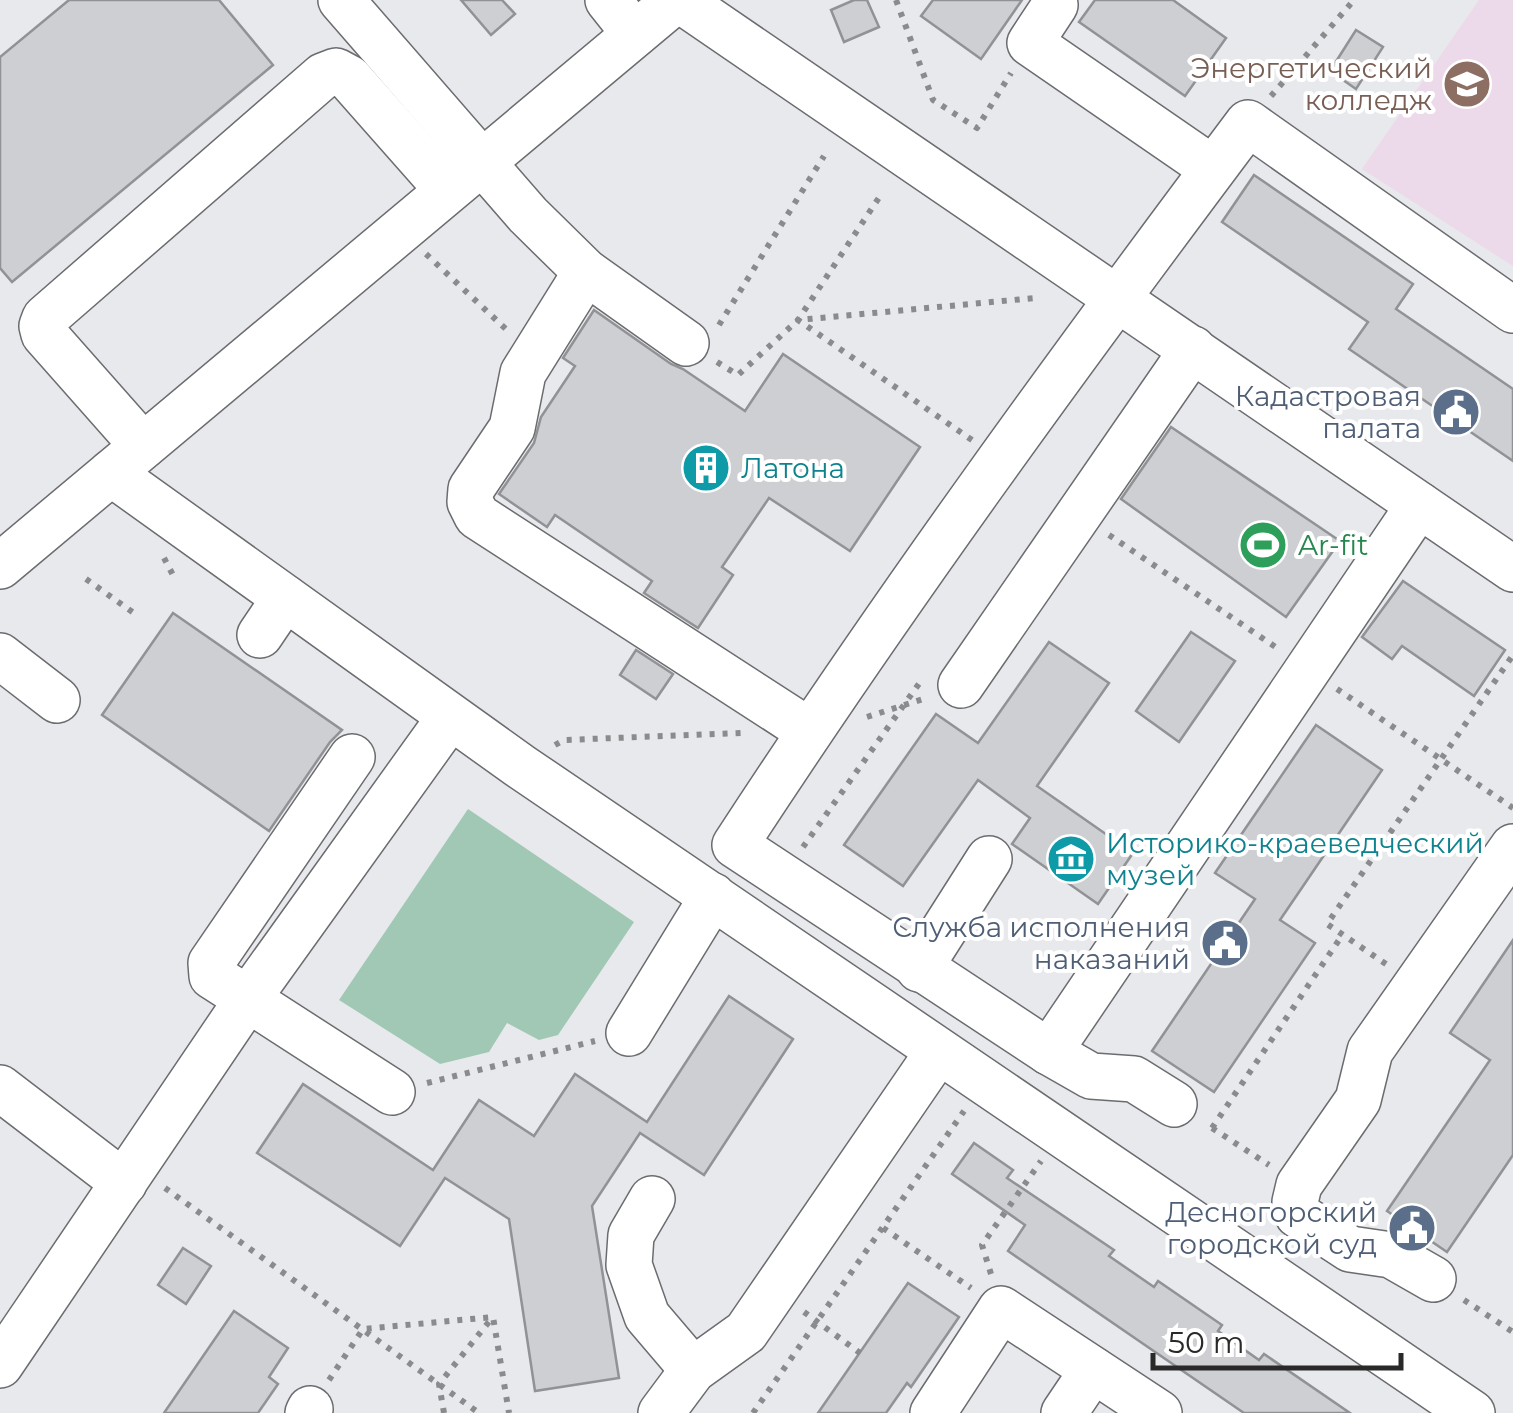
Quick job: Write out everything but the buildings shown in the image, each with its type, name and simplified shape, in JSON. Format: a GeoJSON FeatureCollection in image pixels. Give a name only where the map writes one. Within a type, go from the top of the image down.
{"type":"FeatureCollection","features":[{"type":"Feature","properties":{"kind":"street"},"geometry":{"type":"LineString","coordinates":[[341,0],[528,214],[586,272],[694,348]]}},
{"type":"Feature","properties":{"kind":"street"},"geometry":{"type":"LineString","coordinates":[[0,566],[481,161],[622,17],[678,0],[1513,569]]}},
{"type":"Feature","properties":{"kind":"street"},"geometry":{"type":"LineString","coordinates":[[1055,6],[1030,43],[1213,169]]}},
{"type":"Feature","properties":{"kind":"street"},"geometry":{"type":"LineString","coordinates":[[447,190],[349,78],[336,71],[322,76],[46,318],[44,334],[127,460],[273,617],[362,678],[450,718],[1472,1413]]}},
{"type":"Feature","properties":{"kind":"street"},"geometry":{"type":"LineString","coordinates":[[1186,1112],[1134,1080],[1091,1076],[1049,1052],[735,845],[809,731],[1248,123],[1513,310]]}},
{"type":"Feature","properties":{"kind":"street"},"geometry":{"type":"LineString","coordinates":[[586,272],[523,373],[512,428],[471,489],[470,502],[476,516],[809,731]]}},
{"type":"Feature","properties":{"kind":"street"},"geometry":{"type":"LineString","coordinates":[[962,685],[1193,349]]}},
{"type":"Feature","properties":{"kind":"street"},"geometry":{"type":"LineString","coordinates":[[1049,1052],[1419,505]]}},
{"type":"Feature","properties":{"kind":"street"},"geometry":{"type":"LineString","coordinates":[[0,656],[57,700]]}},
{"type":"Feature","properties":{"kind":"street"},"geometry":{"type":"LineString","coordinates":[[0,1365],[140,1182],[248,1000],[450,718]]}},
{"type":"Feature","properties":{"kind":"street"},"geometry":{"type":"LineString","coordinates":[[352,758],[211,963],[212,976],[392,1092]]}},
{"type":"Feature","properties":{"kind":"street"},"geometry":{"type":"LineString","coordinates":[[1433,1279],[1391,1255],[1350,1249],[1298,1215],[1294,1202],[1299,1185],[1358,1100],[1370,1051],[1513,848]]}},
{"type":"Feature","properties":{"kind":"street"},"geometry":{"type":"LineString","coordinates":[[919,968],[989,859]]}},
{"type":"Feature","properties":{"kind":"street"},"geometry":{"type":"LineString","coordinates":[[629,1033],[713,896]]}},
{"type":"Feature","properties":{"kind":"street"},"geometry":{"type":"LineString","coordinates":[[661,1413],[693,1370],[746,1332],[938,1052]]}},
{"type":"Feature","properties":{"kind":"street"},"geometry":{"type":"LineString","coordinates":[[0,1088],[140,1182]]}},
{"type":"Feature","properties":{"kind":"street"},"geometry":{"type":"LineString","coordinates":[[652,1199],[631,1235],[628,1265],[647,1316],[693,1370]]}},
{"type":"Feature","properties":{"kind":"street"},"geometry":{"type":"LineString","coordinates":[[933,1413],[1001,1309],[1159,1413]]}},
{"type":"Feature","properties":{"kind":"street"},"geometry":{"type":"LineString","coordinates":[[1064,1413],[1093,1370]]}},
{"type":"Feature","properties":{"kind":"path"},"geometry":{"type":"LineString","coordinates":[[895,0],[933,100],[977,128],[1030,43]]}},
{"type":"Feature","properties":{"kind":"path"},"geometry":{"type":"LineString","coordinates":[[1248,123],[1354,0]]}},
{"type":"Feature","properties":{"kind":"path"},"geometry":{"type":"LineString","coordinates":[[824,156],[694,348],[738,375],[798,320],[882,193]]}},
{"type":"Feature","properties":{"kind":"path"},"geometry":{"type":"LineString","coordinates":[[418,246],[534,355]]}},
{"type":"Feature","properties":{"kind":"path"},"geometry":{"type":"LineString","coordinates":[[798,320],[1035,298]]}},
{"type":"Feature","properties":{"kind":"path"},"geometry":{"type":"LineString","coordinates":[[798,320],[1002,461]]}},
{"type":"Feature","properties":{"kind":"path"},"geometry":{"type":"LineString","coordinates":[[86,579],[138,616]]}},
{"type":"Feature","properties":{"kind":"path"},"geometry":{"type":"LineString","coordinates":[[1416,985],[1327,924],[1513,655]]}},
{"type":"Feature","properties":{"kind":"path"},"geometry":{"type":"LineString","coordinates":[[1212,1128],[1343,934]]}},
{"type":"Feature","properties":{"kind":"path"},"geometry":{"type":"LineString","coordinates":[[392,1092],[629,1033]]}},
{"type":"Feature","properties":{"kind":"path"},"geometry":{"type":"LineString","coordinates":[[753,1413],[966,1108]]}},
{"type":"Feature","properties":{"kind":"path"},"geometry":{"type":"LineString","coordinates":[[1186,1112],[1299,1185]]}},
{"type":"Feature","properties":{"kind":"path"},"geometry":{"type":"LineString","coordinates":[[992,1231],[1042,1160],[1053,1152]]}},
{"type":"Feature","properties":{"kind":"path"},"geometry":{"type":"LineString","coordinates":[[140,1182],[363,1330],[479,1413]]}},
{"type":"Feature","properties":{"kind":"path"},"geometry":{"type":"LineString","coordinates":[[883,1228],[954,1277]]}},
{"type":"Feature","properties":{"kind":"path"},"geometry":{"type":"LineString","coordinates":[[1433,1279],[1513,1332]]}},
{"type":"Feature","properties":{"kind":"path"},"geometry":{"type":"LineString","coordinates":[[363,1330],[493,1317]]}},
{"type":"Feature","properties":{"kind":"path"},"geometry":{"type":"LineString","coordinates":[[438,1384],[493,1317]]}},
{"type":"Feature","properties":{"kind":"path"},"geometry":{"type":"LineString","coordinates":[[493,1317],[509,1413]]}},
{"type":"Feature","properties":{"kind":"path"},"geometry":{"type":"LineString","coordinates":[[817,1322],[860,1353]]}},
{"type":"Feature","properties":{"kind":"path"},"geometry":{"type":"LineString","coordinates":[[309,1411],[363,1330]]}},
{"type":"Feature","properties":{"kind":"path"},"geometry":{"type":"LineString","coordinates":[[438,1384],[444,1413]]}},
{"type":"Feature","properties":{"kind":"shaded area","name":"Энергетический колледж"},"geometry":{"type":"Polygon","coordinates":[[[1479,0],[1513,0],[1513,266],[1362,169],[1479,0]]]}},
{"type":"Feature","properties":{"kind":"green space"},"geometry":{"type":"Polygon","coordinates":[[[468,809],[634,922],[558,1035],[539,1040],[507,1023],[489,1052],[440,1064],[339,1000],[468,809]]]}},
{"type":"Feature","properties":{"kind":"place","name":"Энергетический колледж"},"geometry":{"type":"Point","coordinates":[1467,84]}},
{"type":"Feature","properties":{"kind":"place","name":"Кадастровая палата"},"geometry":{"type":"Point","coordinates":[1456,412]}},
{"type":"Feature","properties":{"kind":"place","name":"Латона"},"geometry":{"type":"Point","coordinates":[706,468]}},
{"type":"Feature","properties":{"kind":"place","name":"Ar-fit"},"geometry":{"type":"Point","coordinates":[1263,545]}},
{"type":"Feature","properties":{"kind":"place","name":"Историко-краеведческий музей"},"geometry":{"type":"Point","coordinates":[1071,859]}},
{"type":"Feature","properties":{"kind":"place","name":"Служба исполнения наказаний"},"geometry":{"type":"Point","coordinates":[1225,943]}},
{"type":"Feature","properties":{"kind":"place","name":"Десногорский городской суд"},"geometry":{"type":"Point","coordinates":[1412,1228]}}]}
